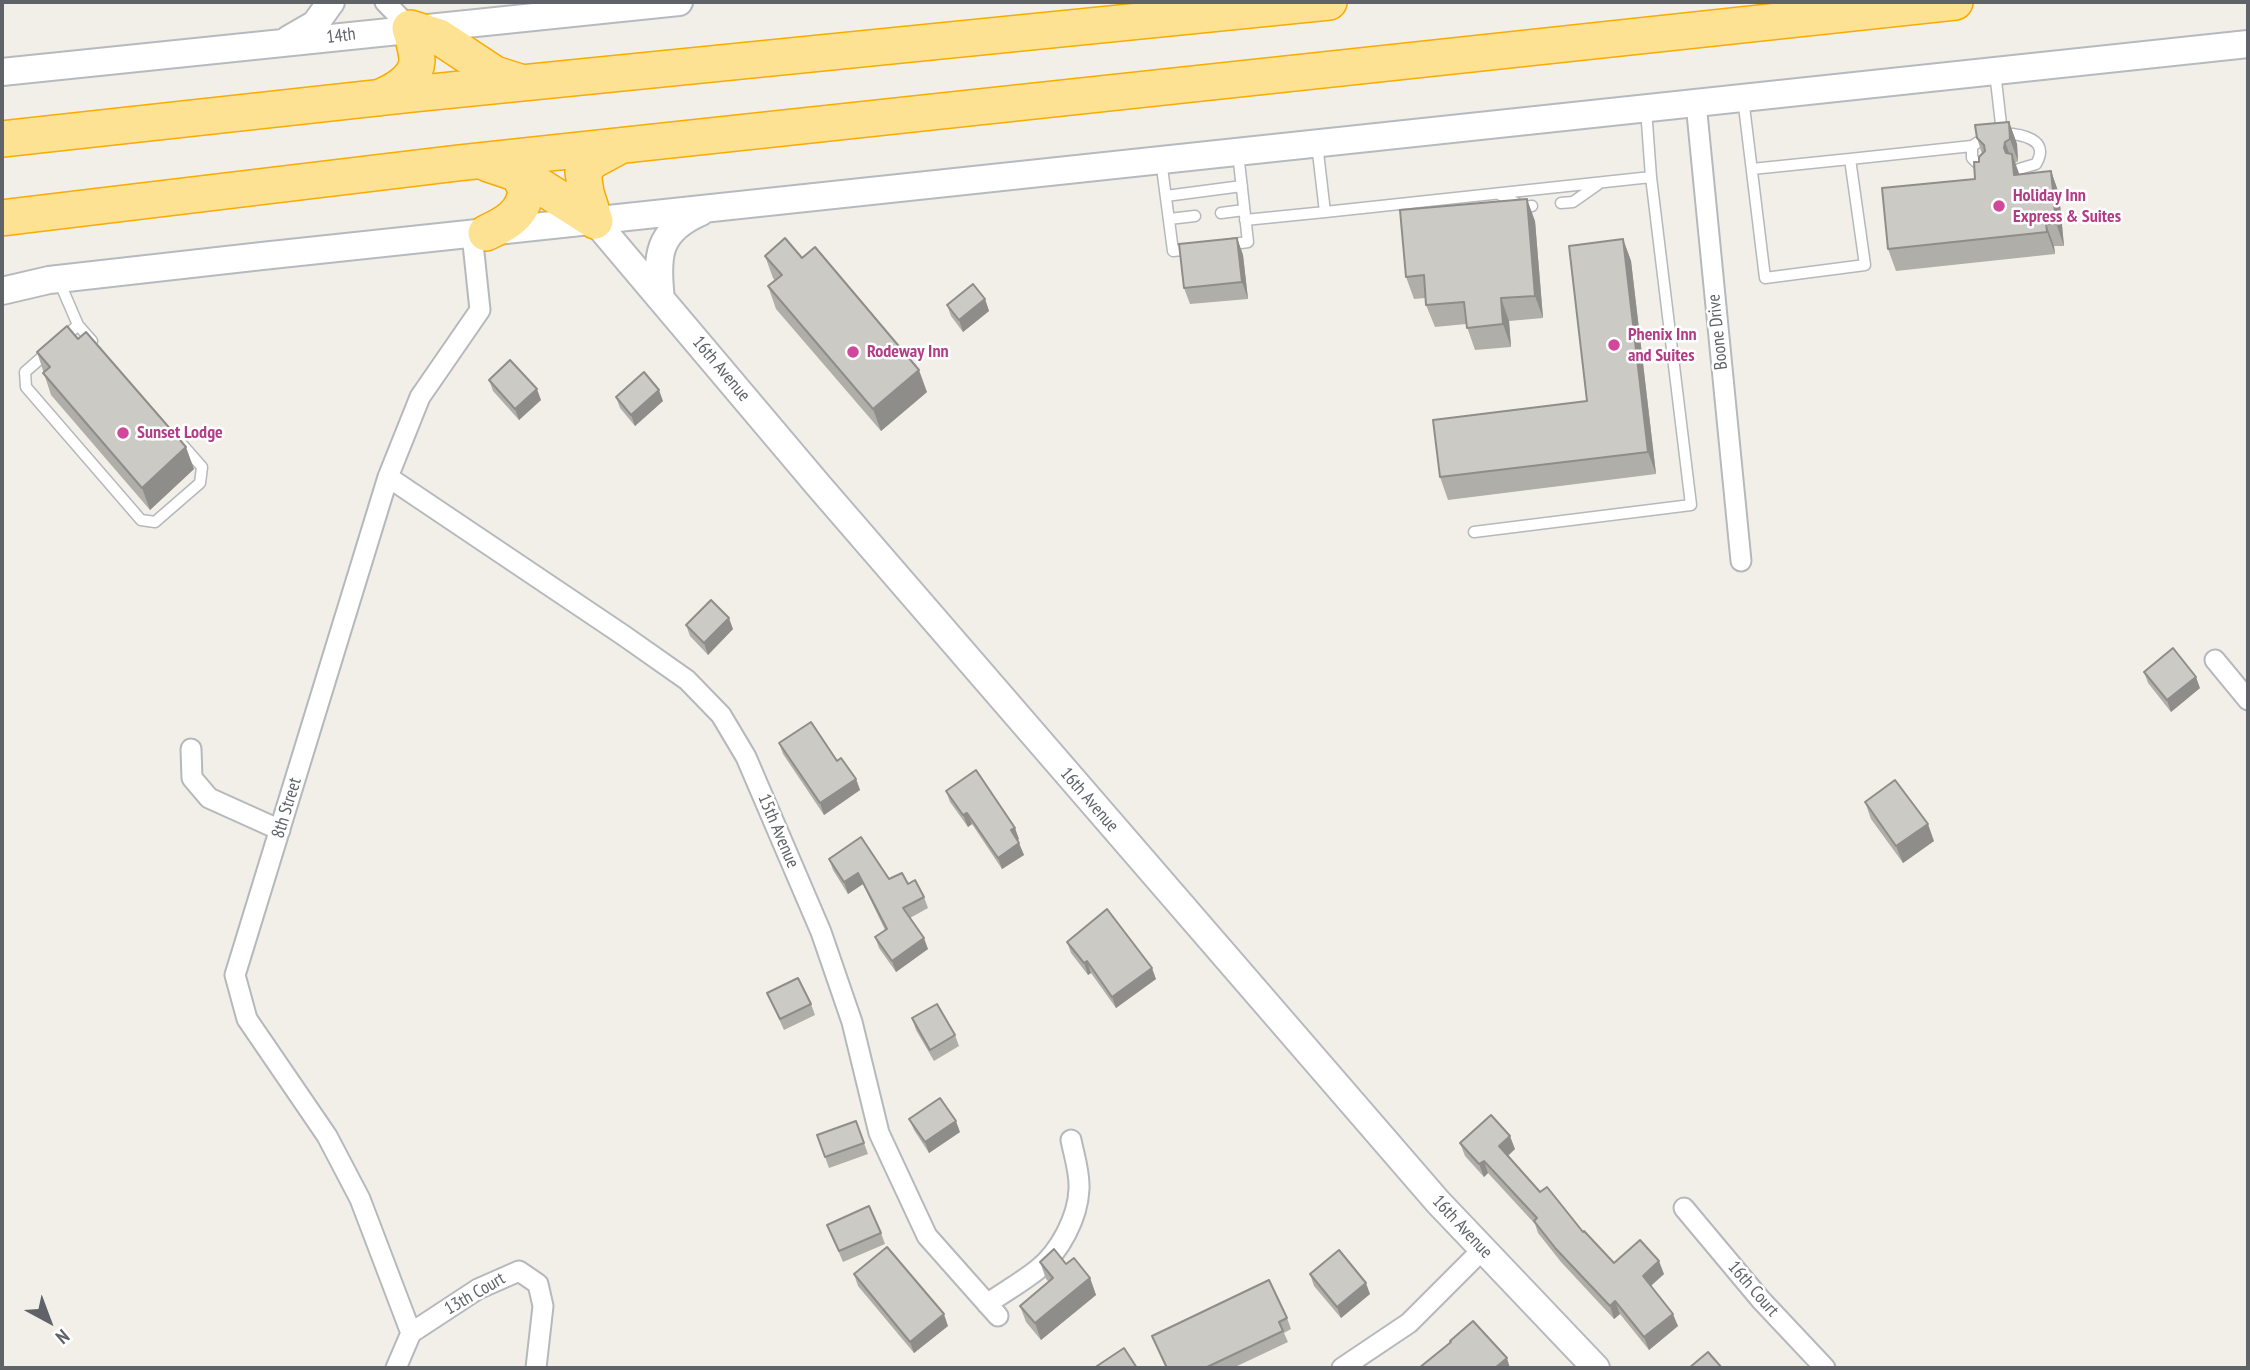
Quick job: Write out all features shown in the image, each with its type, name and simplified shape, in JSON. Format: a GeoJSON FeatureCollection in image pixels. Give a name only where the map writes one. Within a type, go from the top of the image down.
{"type":"FeatureCollection","features":[{"type":"Feature","properties":{"kind":"highway"},"geometry":{"type":"LineString","coordinates":[[2,139],[378,98],[1329,2]]}},
{"type":"Feature","properties":{"kind":"highway"},"geometry":{"type":"LineString","coordinates":[[2,218],[477,161],[1955,2]]}},
{"type":"Feature","properties":{"kind":"highway"},"geometry":{"type":"LineString","coordinates":[[378,98],[401,85],[415,69],[417,57],[411,28],[439,37],[495,74],[524,83]]}},
{"type":"Feature","properties":{"kind":"highway"},"geometry":{"type":"LineString","coordinates":[[595,221],[583,172],[592,161],[622,145]]}},
{"type":"Feature","properties":{"kind":"highway"},"geometry":{"type":"LineString","coordinates":[[477,161],[517,172],[595,221]]}},
{"type":"Feature","properties":{"kind":"highway"},"geometry":{"type":"LineString","coordinates":[[479,233],[504,224],[521,207],[526,189],[517,172]]}},
{"type":"Feature","properties":{"kind":"street"},"geometry":{"type":"LineString","coordinates":[[280,43],[315,24],[331,2]]}},
{"type":"Feature","properties":{"kind":"street"},"geometry":{"type":"LineString","coordinates":[[385,2],[411,28]]}},
{"type":"Feature","properties":{"kind":"street","name":"14th"},"geometry":{"type":"LineString","coordinates":[[2,72],[679,2]]}},
{"type":"Feature","properties":{"kind":"street"},"geometry":{"type":"LineString","coordinates":[[2,291],[58,279],[2248,44]]}},
{"type":"Feature","properties":{"kind":"street","name":"Boone Drive"},"geometry":{"type":"LineString","coordinates":[[1696,103],[1741,561]]}},
{"type":"Feature","properties":{"kind":"street"},"geometry":{"type":"LineString","coordinates":[[661,299],[658,263],[664,242],[677,224],[708,209]]}},
{"type":"Feature","properties":{"kind":"street","name":"16th Avenue"},"geometry":{"type":"LineString","coordinates":[[595,221],[1438,1202],[1596,1368]]}},
{"type":"Feature","properties":{"kind":"street","name":"8th Street"},"geometry":{"type":"LineString","coordinates":[[411,1333],[360,1199],[327,1136],[247,1018],[235,975],[388,477],[420,397],[480,310],[479,233]]}},
{"type":"Feature","properties":{"kind":"street","name":"15th Avenue"},"geometry":{"type":"LineString","coordinates":[[388,477],[687,680],[721,715],[746,757],[821,932],[852,1022],[879,1133],[927,1236],[993,1310],[1039,1268],[1066,1231],[1075,1210],[1079,1188],[1070,1140]]}},
{"type":"Feature","properties":{"kind":"street"},"geometry":{"type":"LineString","coordinates":[[2215,660],[2248,700]]}},
{"type":"Feature","properties":{"kind":"street"},"geometry":{"type":"LineString","coordinates":[[191,749],[192,778],[209,797],[280,830]]}},
{"type":"Feature","properties":{"kind":"street","name":"16th Court"},"geometry":{"type":"LineString","coordinates":[[1684,1208],[1762,1300],[1825,1368]]}},
{"type":"Feature","properties":{"kind":"street"},"geometry":{"type":"LineString","coordinates":[[1342,1368],[1409,1323],[1483,1249]]}},
{"type":"Feature","properties":{"kind":"street","name":"13th Court"},"geometry":{"type":"LineString","coordinates":[[411,1333],[478,1289],[519,1271],[538,1284],[542,1306],[536,1368]]}},
{"type":"Feature","properties":{"kind":"street"},"geometry":{"type":"LineString","coordinates":[[396,1368],[411,1333]]}},
{"type":"Feature","properties":{"kind":"lane"},"geometry":{"type":"LineString","coordinates":[[1995,71],[2003,133]]}},
{"type":"Feature","properties":{"kind":"lane"},"geometry":{"type":"LineString","coordinates":[[1743,98],[1765,278],[1865,265],[1850,159]]}},
{"type":"Feature","properties":{"kind":"lane"},"geometry":{"type":"LineString","coordinates":[[1474,532],[1690,505],[1651,177],[1646,108]]}},
{"type":"Feature","properties":{"kind":"lane"},"geometry":{"type":"LineString","coordinates":[[1752,169],[1972,146],[1989,135],[2003,133],[2031,137],[2039,149],[2036,164],[2019,169]]}},
{"type":"Feature","properties":{"kind":"lane"},"geometry":{"type":"LineString","coordinates":[[1317,144],[1325,212]]}},
{"type":"Feature","properties":{"kind":"lane"},"geometry":{"type":"LineString","coordinates":[[1972,146],[1972,158],[1986,172]]}},
{"type":"Feature","properties":{"kind":"lane"},"geometry":{"type":"LineString","coordinates":[[1210,247],[1248,242],[1238,152]]}},
{"type":"Feature","properties":{"kind":"lane"},"geometry":{"type":"LineString","coordinates":[[1161,160],[1172,251],[1198,248]]}},
{"type":"Feature","properties":{"kind":"lane"},"geometry":{"type":"LineString","coordinates":[[1221,213],[1245,215],[1325,212],[1651,177]]}},
{"type":"Feature","properties":{"kind":"lane"},"geometry":{"type":"LineString","coordinates":[[1561,203],[1573,202],[1601,183]]}},
{"type":"Feature","properties":{"kind":"lane"},"geometry":{"type":"LineString","coordinates":[[1166,196],[1242,186]]}},
{"type":"Feature","properties":{"kind":"lane"},"geometry":{"type":"LineString","coordinates":[[1499,193],[1523,207],[1532,206]]}},
{"type":"Feature","properties":{"kind":"lane"},"geometry":{"type":"LineString","coordinates":[[1169,219],[1195,216]]}},
{"type":"Feature","properties":{"kind":"lane"},"geometry":{"type":"LineString","coordinates":[[58,279],[78,325],[95,345]]}},
{"type":"Feature","properties":{"kind":"lane"},"geometry":{"type":"LineString","coordinates":[[78,325],[25,372],[26,387],[141,520],[155,522],[200,483],[202,467],[175,436]]}},
{"type":"Feature","properties":{"kind":"building","name":"Holiday Inn Express & Suites"},"geometry":{"type":"Polygon","coordinates":[[[2009,122],[2010,139],[2005,142],[2004,148],[2006,153],[2012,154],[2014,175],[2051,171],[2056,223],[2046,224],[2047,232],[1888,249],[1882,188],[1975,179],[1974,162],[1979,162],[1979,157],[1985,151],[1984,145],[1977,138],[1975,125],[2009,122]]]}},
{"type":"Feature","properties":{"kind":"building"},"geometry":{"type":"Polygon","coordinates":[[[1527,199],[1535,296],[1501,298],[1503,324],[1467,328],[1464,302],[1426,305],[1424,275],[1406,277],[1400,210],[1527,199]]]}},
{"type":"Feature","properties":{"kind":"building","name":"Rodeway Inn"},"geometry":{"type":"Polygon","coordinates":[[[785,238],[802,258],[815,247],[919,370],[873,409],[768,286],[782,275],[765,256],[785,238]]]}},
{"type":"Feature","properties":{"kind":"building"},"geometry":{"type":"Polygon","coordinates":[[[1237,238],[1242,282],[1184,288],[1179,244],[1237,238]]]}},
{"type":"Feature","properties":{"kind":"building","name":"Phenix Inn and Suites"},"geometry":{"type":"Polygon","coordinates":[[[1623,239],[1648,452],[1440,477],[1433,420],[1587,401],[1569,246],[1623,239]]]}},
{"type":"Feature","properties":{"kind":"building"},"geometry":{"type":"Polygon","coordinates":[[[973,284],[985,299],[959,320],[947,305],[973,284]]]}},
{"type":"Feature","properties":{"kind":"building","name":"Sunset Lodge"},"geometry":{"type":"Polygon","coordinates":[[[67,326],[78,339],[86,332],[186,447],[142,488],[43,373],[50,367],[37,352],[67,326]]]}},
{"type":"Feature","properties":{"kind":"building"},"geometry":{"type":"Polygon","coordinates":[[[510,360],[537,389],[515,409],[489,380],[510,360]]]}},
{"type":"Feature","properties":{"kind":"building"},"geometry":{"type":"Polygon","coordinates":[[[644,372],[659,390],[631,415],[616,397],[644,372]]]}},
{"type":"Feature","properties":{"kind":"building"},"geometry":{"type":"Polygon","coordinates":[[[711,600],[729,618],[704,643],[686,625],[711,600]]]}},
{"type":"Feature","properties":{"kind":"building"},"geometry":{"type":"Polygon","coordinates":[[[2173,648],[2196,677],[2167,700],[2144,672],[2173,648]]]}},
{"type":"Feature","properties":{"kind":"building"},"geometry":{"type":"Polygon","coordinates":[[[811,722],[837,761],[841,758],[856,779],[820,803],[779,743],[811,722]]]}},
{"type":"Feature","properties":{"kind":"building"},"geometry":{"type":"Polygon","coordinates":[[[976,770],[1015,828],[1011,830],[1019,843],[998,858],[967,813],[963,815],[946,791],[976,770]]]}},
{"type":"Feature","properties":{"kind":"building"},"geometry":{"type":"Polygon","coordinates":[[[1895,780],[1928,824],[1896,846],[1865,802],[1895,780]]]}},
{"type":"Feature","properties":{"kind":"building"},"geometry":{"type":"Polygon","coordinates":[[[861,837],[889,879],[902,873],[908,884],[915,880],[924,897],[903,908],[924,938],[892,961],[875,937],[887,929],[858,873],[844,882],[829,859],[861,837]]]}},
{"type":"Feature","properties":{"kind":"building"},"geometry":{"type":"Polygon","coordinates":[[[1107,909],[1152,968],[1112,997],[1087,961],[1084,963],[1067,942],[1107,909]]]}},
{"type":"Feature","properties":{"kind":"building"},"geometry":{"type":"Polygon","coordinates":[[[798,978],[811,1004],[780,1019],[767,993],[798,978]]]}},
{"type":"Feature","properties":{"kind":"building"},"geometry":{"type":"Polygon","coordinates":[[[937,1004],[955,1035],[930,1050],[912,1018],[937,1004]]]}},
{"type":"Feature","properties":{"kind":"building"},"geometry":{"type":"Polygon","coordinates":[[[940,1098],[956,1121],[925,1142],[909,1119],[940,1098]]]}},
{"type":"Feature","properties":{"kind":"building"},"geometry":{"type":"Polygon","coordinates":[[[1491,1115],[1510,1136],[1499,1146],[1540,1192],[1547,1187],[1583,1232],[1614,1263],[1640,1240],[1659,1261],[1643,1276],[1673,1314],[1644,1337],[1615,1301],[1610,1306],[1556,1249],[1534,1221],[1537,1218],[1484,1161],[1479,1164],[1460,1143],[1491,1115]]]}},
{"type":"Feature","properties":{"kind":"building"},"geometry":{"type":"Polygon","coordinates":[[[856,1121],[864,1143],[825,1157],[817,1135],[856,1121]]]}},
{"type":"Feature","properties":{"kind":"building"},"geometry":{"type":"Polygon","coordinates":[[[869,1206],[881,1233],[839,1251],[827,1225],[869,1206]]]}},
{"type":"Feature","properties":{"kind":"building"},"geometry":{"type":"Polygon","coordinates":[[[887,1247],[944,1314],[910,1342],[854,1274],[887,1247]]]}},
{"type":"Feature","properties":{"kind":"building"},"geometry":{"type":"Polygon","coordinates":[[[1054,1249],[1066,1264],[1074,1258],[1090,1278],[1035,1323],[1020,1306],[1053,1278],[1040,1262],[1054,1249]]]}},
{"type":"Feature","properties":{"kind":"building"},"geometry":{"type":"Polygon","coordinates":[[[1339,1250],[1366,1283],[1337,1307],[1310,1274],[1339,1250]]]}},
{"type":"Feature","properties":{"kind":"building"},"geometry":{"type":"Polygon","coordinates":[[[1269,1280],[1287,1318],[1279,1322],[1283,1331],[1205,1368],[1167,1368],[1152,1336],[1269,1280]]]}},
{"type":"Feature","properties":{"kind":"building"},"geometry":{"type":"Polygon","coordinates":[[[1473,1321],[1507,1358],[1495,1368],[1419,1368],[1451,1342],[1473,1321]]]}},
{"type":"Feature","properties":{"kind":"building"},"geometry":{"type":"Polygon","coordinates":[[[1124,1348],[1137,1368],[1094,1368],[1124,1348]]]}},
{"type":"Feature","properties":{"kind":"building"},"geometry":{"type":"Polygon","coordinates":[[[1708,1352],[1722,1368],[1689,1368],[1708,1352]]]}},
{"type":"Feature","properties":{"kind":"place","name":"Holiday Inn Express & Suites"},"geometry":{"type":"Point","coordinates":[1999,206]}},
{"type":"Feature","properties":{"kind":"place","name":"Phenix Inn and Suites"},"geometry":{"type":"Point","coordinates":[1614,345]}},
{"type":"Feature","properties":{"kind":"place","name":"Rodeway Inn"},"geometry":{"type":"Point","coordinates":[853,352]}},
{"type":"Feature","properties":{"kind":"place","name":"Sunset Lodge"},"geometry":{"type":"Point","coordinates":[123,433]}}]}
